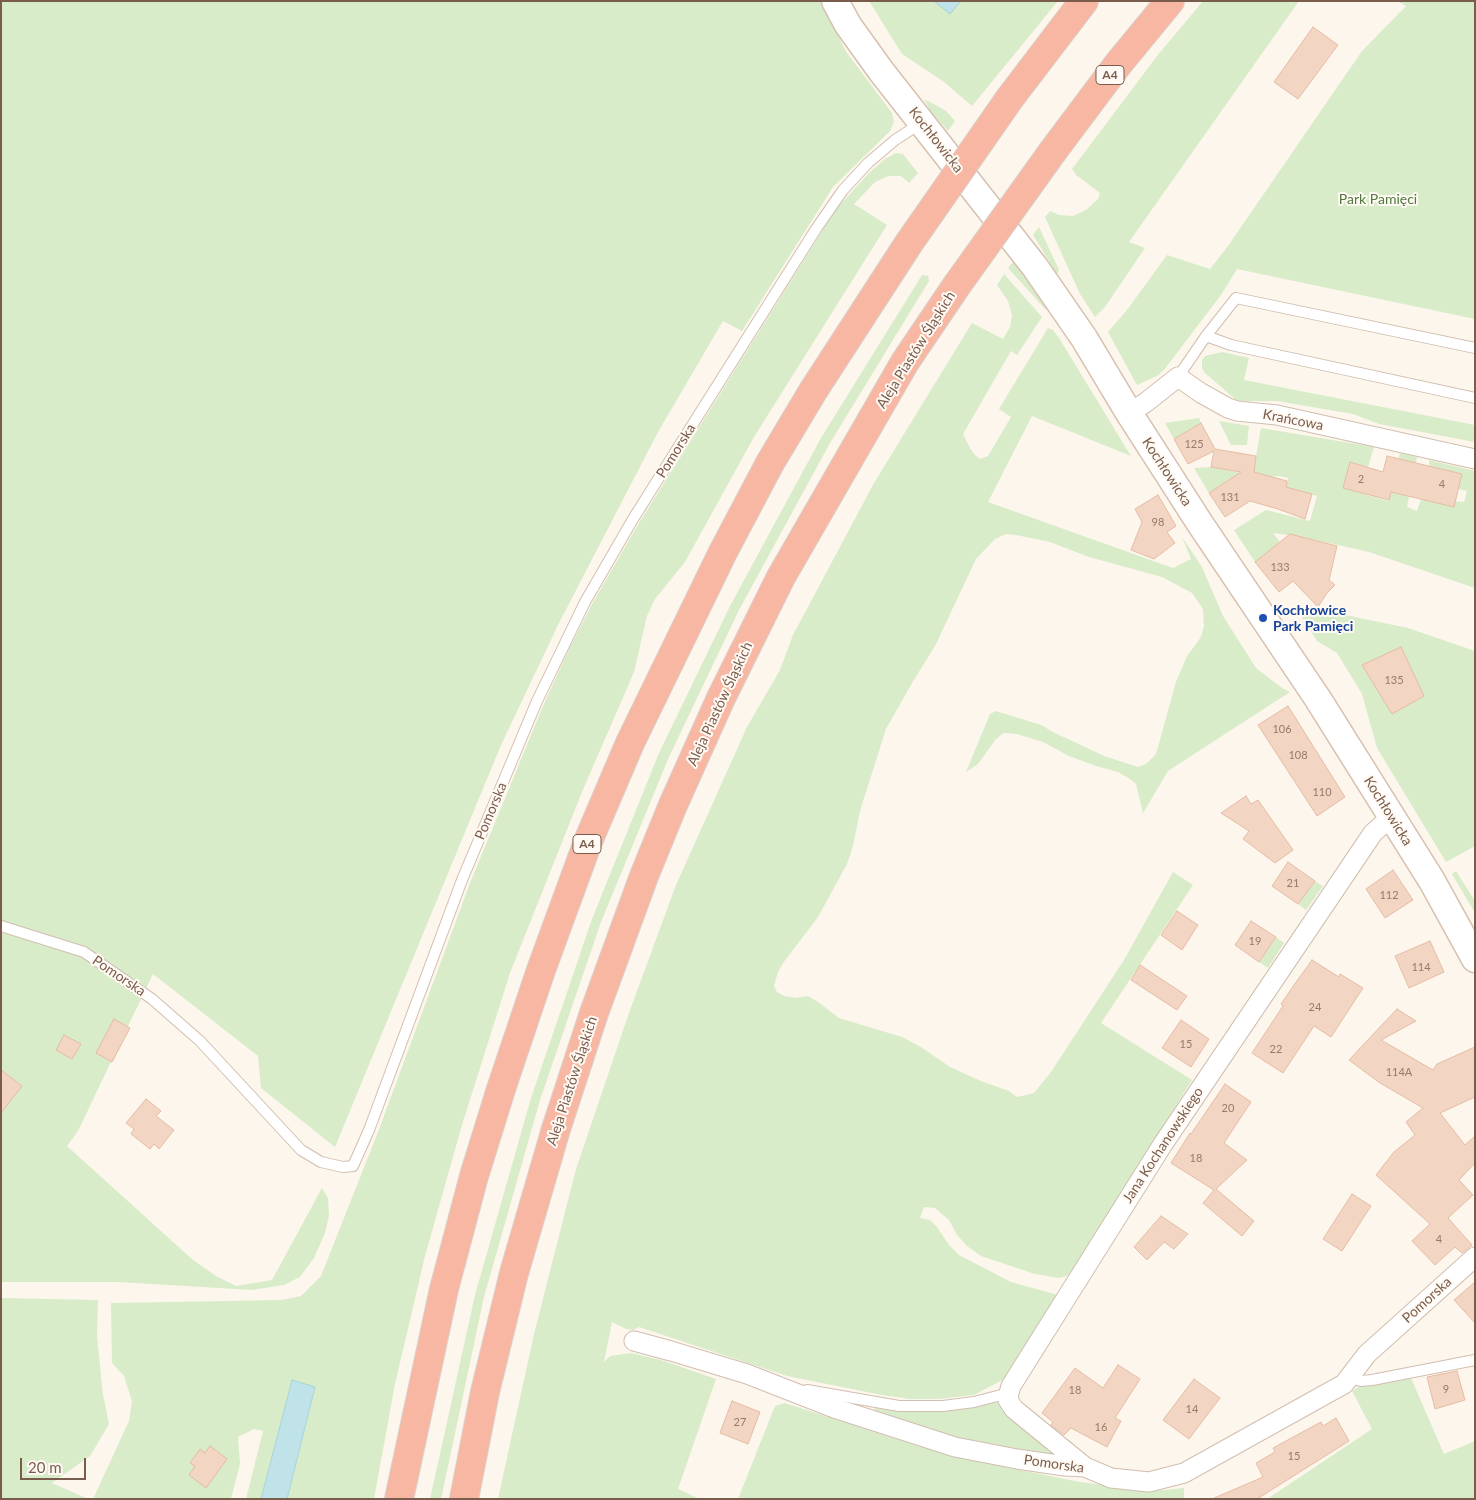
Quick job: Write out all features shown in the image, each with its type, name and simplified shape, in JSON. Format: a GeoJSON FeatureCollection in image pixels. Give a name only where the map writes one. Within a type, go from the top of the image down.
{"type":"FeatureCollection","features":[{"type":"Feature","properties":{"kind":"highway","name":"A4"},"geometry":{"type":"LineString","coordinates":[[399,1499],[444,1288],[474,1176],[501,1088],[541,970],[589,839],[635,734],[723,552],[766,471],[818,382],[909,243],[1010,98],[1084,1]]}},
{"type":"Feature","properties":{"kind":"highway","name":"Aleja Piastów Śląskich"},"geometry":{"type":"LineString","coordinates":[[464,1499],[486,1392],[514,1273],[556,1129],[591,1022],[644,876],[673,805],[721,698],[781,577],[905,362],[957,285],[1054,151],[1119,63],[1170,1]]}},
{"type":"Feature","properties":{"kind":"street","name":"Kochłowicka"},"geometry":{"type":"LineString","coordinates":[[835,1],[848,25],[881,71],[1035,267],[1084,338],[1129,413],[1236,578],[1318,699],[1432,881],[1475,959]]}},
{"type":"Feature","properties":{"kind":"street"},"geometry":{"type":"LineString","coordinates":[[1129,413],[1146,403],[1178,377]]}},
{"type":"Feature","properties":{"kind":"street","name":"Krańcowa"},"geometry":{"type":"LineString","coordinates":[[1178,377],[1201,393],[1237,411],[1277,414],[1475,459]]}},
{"type":"Feature","properties":{"kind":"street","name":"Jana Kochanowskiego"},"geometry":{"type":"LineString","coordinates":[[1009,1393],[1070,1291],[1163,1144],[1373,833],[1391,817]]}},
{"type":"Feature","properties":{"kind":"street","name":"Pomorska"},"geometry":{"type":"LineString","coordinates":[[634,1341],[700,1360],[834,1408],[955,1447],[1017,1459],[1085,1467],[1111,1478],[1149,1482],[1184,1473],[1344,1384],[1367,1354],[1475,1257]]}},
{"type":"Feature","properties":{"kind":"street"},"geometry":{"type":"LineString","coordinates":[[1009,1393],[1008,1400],[1014,1409],[1085,1467]]}},
{"type":"Feature","properties":{"kind":"lane","name":"Pomorska"},"geometry":{"type":"LineString","coordinates":[[1,926],[84,952],[152,998],[200,1041],[301,1150],[321,1162],[343,1168],[353,1166],[369,1130],[462,880],[537,701],[585,602],[633,519],[816,229],[843,190],[868,163],[895,140],[922,122]]}},
{"type":"Feature","properties":{"kind":"lane"},"geometry":{"type":"LineString","coordinates":[[1178,377],[1206,336],[1236,298],[1475,348]]}},
{"type":"Feature","properties":{"kind":"lane"},"geometry":{"type":"LineString","coordinates":[[1206,336],[1231,345],[1475,398]]}},
{"type":"Feature","properties":{"kind":"lane"},"geometry":{"type":"LineString","coordinates":[[1350,1378],[1361,1381],[1372,1380],[1475,1360]]}},
{"type":"Feature","properties":{"kind":"lane"},"geometry":{"type":"LineString","coordinates":[[770,1384],[898,1406],[943,1406],[974,1402],[1009,1393]]}},
{"type":"Feature","properties":{"kind":"green space"},"geometry":{"type":"Polygon","coordinates":[[[1,1],[820,1],[847,53],[892,113],[894,122],[890,131],[833,187],[742,331],[723,321],[658,432],[558,625],[501,745],[335,1147],[261,1088],[258,1056],[153,974],[78,1131],[67,1146],[193,1260],[216,1276],[236,1286],[272,1280],[322,1188],[328,1198],[329,1216],[325,1233],[314,1258],[300,1277],[284,1285],[252,1290],[119,1282],[1,1282],[1,1]]]}},
{"type":"Feature","properties":{"kind":"green space"},"geometry":{"type":"Polygon","coordinates":[[[869,1],[1058,1],[972,106],[944,82],[902,54],[869,1]]]}},
{"type":"Feature","properties":{"kind":"green space"},"geometry":{"type":"Polygon","coordinates":[[[1203,1],[1299,1],[1129,242],[1145,248],[1105,307],[1095,317],[1080,294],[1045,217],[1050,211],[1059,215],[1073,216],[1086,210],[1098,199],[1100,193],[1076,175],[1072,169],[1157,56],[1203,1]]]}},
{"type":"Feature","properties":{"kind":"green space","name":"Park Pamięci"},"geometry":{"type":"Polygon","coordinates":[[[1397,1],[1475,1],[1475,319],[1237,269],[1221,295],[1164,370],[1157,376],[1137,385],[1108,332],[1127,310],[1167,255],[1210,269],[1228,246],[1362,51],[1406,6],[1397,1]]]}},
{"type":"Feature","properties":{"kind":"green space"},"geometry":{"type":"Polygon","coordinates":[[[924,99],[945,110],[955,121],[948,131],[931,112],[924,99]]]}},
{"type":"Feature","properties":{"kind":"green space"},"geometry":{"type":"Polygon","coordinates":[[[896,153],[903,154],[918,173],[909,183],[901,176],[889,176],[875,182],[854,204],[887,225],[754,437],[685,562],[655,599],[647,616],[634,672],[582,792],[510,973],[462,1125],[425,1256],[395,1384],[374,1499],[287,1499],[315,1388],[292,1380],[261,1499],[246,1499],[263,1431],[254,1429],[238,1437],[240,1464],[231,1499],[93,1499],[129,1421],[132,1401],[124,1376],[112,1363],[111,1303],[282,1300],[301,1296],[321,1276],[378,1132],[470,883],[543,706],[592,604],[639,523],[836,209],[870,172],[885,159],[896,153]]]}},
{"type":"Feature","properties":{"kind":"green space"},"geometry":{"type":"Polygon","coordinates":[[[1039,227],[1059,270],[1057,274],[1033,235],[1039,227]]]}},
{"type":"Feature","properties":{"kind":"green space"},"geometry":{"type":"Polygon","coordinates":[[[1016,258],[1048,307],[1046,310],[1008,268],[1016,258]]]}},
{"type":"Feature","properties":{"kind":"green space"},"geometry":{"type":"Polygon","coordinates":[[[1004,274],[1042,317],[1017,355],[1011,351],[963,434],[970,448],[980,459],[988,456],[1011,417],[999,409],[1048,328],[1053,330],[1059,338],[1131,456],[1032,416],[988,502],[1173,568],[1191,559],[1182,537],[1202,567],[1223,616],[1256,668],[1290,692],[1168,771],[1143,813],[1136,784],[1130,779],[1118,772],[1069,756],[1043,742],[1017,734],[1004,733],[996,739],[978,764],[966,772],[990,714],[996,711],[1041,725],[1104,756],[1138,767],[1146,764],[1156,754],[1176,682],[1187,656],[1201,637],[1204,626],[1203,609],[1192,593],[1162,577],[1089,557],[1050,542],[1006,534],[995,539],[976,559],[935,646],[886,729],[860,811],[853,846],[847,864],[818,917],[783,963],[774,986],[777,992],[784,996],[796,998],[808,996],[839,1018],[902,1037],[921,1047],[950,1067],[1009,1091],[1017,1097],[1034,1093],[1051,1072],[1124,960],[1173,872],[1193,885],[1101,1023],[1192,1080],[1067,1276],[1059,1278],[1035,1274],[981,1256],[967,1246],[957,1235],[949,1220],[935,1208],[924,1207],[920,1218],[930,1220],[959,1255],[1011,1282],[1058,1295],[1006,1378],[974,1395],[939,1399],[910,1399],[787,1376],[639,1327],[633,1330],[626,1329],[612,1322],[604,1362],[610,1356],[631,1353],[661,1360],[716,1379],[678,1489],[700,1499],[498,1499],[534,1334],[576,1169],[629,1013],[676,885],[747,727],[780,670],[793,635],[874,483],[972,323],[1003,339],[1010,327],[1012,315],[1008,301],[997,285],[1004,274]]]}},
{"type":"Feature","properties":{"kind":"green space"},"geometry":{"type":"Polygon","coordinates":[[[922,275],[928,276],[929,281],[830,443],[739,610],[669,757],[601,922],[540,1100],[484,1297],[441,1499],[430,1499],[475,1295],[531,1098],[592,919],[659,753],[730,606],[821,438],[922,275]]]}},
{"type":"Feature","properties":{"kind":"green space"},"geometry":{"type":"Polygon","coordinates":[[[1222,352],[1249,358],[1244,380],[1475,425],[1475,442],[1379,424],[1353,414],[1277,401],[1241,401],[1235,399],[1205,373],[1202,368],[1202,360],[1205,356],[1222,352]]]}},
{"type":"Feature","properties":{"kind":"green space"},"geometry":{"type":"Polygon","coordinates":[[[1199,418],[1201,423],[1174,439],[1165,423],[1199,418]]]}},
{"type":"Feature","properties":{"kind":"green space"},"geometry":{"type":"Polygon","coordinates":[[[1219,421],[1249,426],[1247,445],[1231,445],[1219,421]]]}},
{"type":"Feature","properties":{"kind":"green space"},"geometry":{"type":"Polygon","coordinates":[[[1261,428],[1374,447],[1368,467],[1350,463],[1343,488],[1388,501],[1400,453],[1417,457],[1407,507],[1417,511],[1421,499],[1464,502],[1467,491],[1458,489],[1461,474],[1429,466],[1429,460],[1475,471],[1475,588],[1369,552],[1302,537],[1273,533],[1280,542],[1255,562],[1234,530],[1266,510],[1310,521],[1317,496],[1286,487],[1288,478],[1279,476],[1266,477],[1209,493],[1194,468],[1211,467],[1241,473],[1253,473],[1261,428]]]}},
{"type":"Feature","properties":{"kind":"green space"},"geometry":{"type":"Polygon","coordinates":[[[1297,609],[1326,611],[1408,628],[1475,651],[1475,846],[1446,862],[1377,748],[1362,694],[1337,653],[1317,641],[1297,609]]]}},
{"type":"Feature","properties":{"kind":"green space"},"geometry":{"type":"Polygon","coordinates":[[[1456,871],[1475,901],[1475,913],[1452,874],[1456,871]]]}},
{"type":"Feature","properties":{"kind":"green space"},"geometry":{"type":"Polygon","coordinates":[[[1315,881],[1323,886],[1306,910],[1298,904],[1315,881]]]}},
{"type":"Feature","properties":{"kind":"green space"},"geometry":{"type":"Polygon","coordinates":[[[1276,937],[1284,943],[1268,968],[1259,962],[1276,937]]]}},
{"type":"Feature","properties":{"kind":"green space"},"geometry":{"type":"Polygon","coordinates":[[[1,1298],[98,1300],[97,1336],[103,1395],[109,1424],[90,1456],[52,1483],[88,1499],[1,1499],[1,1298]]]}},
{"type":"Feature","properties":{"kind":"green space"},"geometry":{"type":"Polygon","coordinates":[[[1411,1378],[1444,1454],[1475,1441],[1475,1499],[1267,1499],[1372,1429],[1352,1391],[1360,1386],[1411,1378]]]}},
{"type":"Feature","properties":{"kind":"green space"},"geometry":{"type":"Polygon","coordinates":[[[996,1402],[1062,1456],[974,1447],[873,1413],[874,1409],[878,1406],[976,1406],[996,1402]]]}},
{"type":"Feature","properties":{"kind":"green space"},"geometry":{"type":"Polygon","coordinates":[[[785,1403],[921,1447],[980,1462],[1080,1482],[1136,1489],[1164,1490],[1184,1488],[1184,1499],[738,1499],[775,1406],[785,1403]]]}},
{"type":"Feature","properties":{"kind":"water"},"geometry":{"type":"Polygon","coordinates":[[[934,1],[961,1],[950,14],[934,1]]]}},
{"type":"Feature","properties":{"kind":"water"},"geometry":{"type":"Polygon","coordinates":[[[292,1380],[315,1387],[287,1499],[261,1499],[292,1380]]]}},
{"type":"Feature","properties":{"kind":"building"},"geometry":{"type":"Polygon","coordinates":[[[1313,27],[1338,45],[1298,99],[1274,82],[1313,27]]]}},
{"type":"Feature","properties":{"kind":"building"},"geometry":{"type":"Polygon","coordinates":[[[1201,423],[1215,449],[1256,456],[1254,472],[1287,481],[1286,487],[1312,494],[1305,519],[1250,501],[1225,517],[1209,493],[1241,472],[1211,467],[1214,451],[1188,464],[1174,439],[1201,423]]]}},
{"type":"Feature","properties":{"kind":"building"},"geometry":{"type":"Polygon","coordinates":[[[1387,456],[1462,474],[1454,507],[1391,492],[1389,500],[1343,488],[1350,462],[1383,472],[1387,456]]]}},
{"type":"Feature","properties":{"kind":"building"},"geometry":{"type":"Polygon","coordinates":[[[1158,495],[1176,526],[1167,532],[1175,543],[1154,559],[1131,550],[1142,522],[1135,509],[1158,495]]]}},
{"type":"Feature","properties":{"kind":"building"},"geometry":{"type":"Polygon","coordinates":[[[1290,534],[1337,546],[1329,580],[1335,585],[1318,607],[1293,581],[1279,592],[1255,562],[1290,534]]]}},
{"type":"Feature","properties":{"kind":"building"},"geometry":{"type":"Polygon","coordinates":[[[1401,647],[1424,696],[1392,714],[1362,665],[1401,647]]]}},
{"type":"Feature","properties":{"kind":"building"},"geometry":{"type":"Polygon","coordinates":[[[1288,706],[1345,797],[1317,816],[1258,725],[1288,706]]]}},
{"type":"Feature","properties":{"kind":"building"},"geometry":{"type":"Polygon","coordinates":[[[1246,796],[1251,804],[1258,800],[1293,850],[1275,863],[1243,839],[1249,831],[1221,813],[1246,796]]]}},
{"type":"Feature","properties":{"kind":"building"},"geometry":{"type":"Polygon","coordinates":[[[1288,862],[1315,881],[1298,904],[1272,886],[1288,862]]]}},
{"type":"Feature","properties":{"kind":"building"},"geometry":{"type":"Polygon","coordinates":[[[1393,870],[1413,900],[1385,918],[1366,889],[1393,870]]]}},
{"type":"Feature","properties":{"kind":"building"},"geometry":{"type":"Polygon","coordinates":[[[1177,911],[1198,925],[1182,950],[1161,935],[1177,911]]]}},
{"type":"Feature","properties":{"kind":"building"},"geometry":{"type":"Polygon","coordinates":[[[1251,921],[1276,937],[1259,962],[1235,945],[1251,921]]]}},
{"type":"Feature","properties":{"kind":"building"},"geometry":{"type":"Polygon","coordinates":[[[1430,941],[1444,972],[1409,988],[1395,956],[1430,941]]]}},
{"type":"Feature","properties":{"kind":"building"},"geometry":{"type":"Polygon","coordinates":[[[1312,960],[1339,977],[1340,974],[1363,988],[1331,1037],[1314,1026],[1283,1073],[1252,1053],[1283,1006],[1281,1004],[1312,960]]]}},
{"type":"Feature","properties":{"kind":"building"},"geometry":{"type":"Polygon","coordinates":[[[1140,965],[1187,996],[1177,1010],[1131,980],[1140,965]]]}},
{"type":"Feature","properties":{"kind":"building"},"geometry":{"type":"Polygon","coordinates":[[[1397,1009],[1416,1021],[1381,1040],[1433,1070],[1437,1064],[1475,1047],[1475,1097],[1440,1113],[1465,1145],[1475,1136],[1475,1163],[1459,1180],[1473,1195],[1448,1218],[1472,1245],[1462,1253],[1455,1247],[1435,1265],[1412,1241],[1430,1224],[1376,1175],[1394,1152],[1415,1135],[1406,1122],[1423,1108],[1380,1083],[1349,1060],[1397,1009]]]}},
{"type":"Feature","properties":{"kind":"building"},"geometry":{"type":"Polygon","coordinates":[[[114,1019],[130,1028],[112,1062],[96,1053],[114,1019]]]}},
{"type":"Feature","properties":{"kind":"building"},"geometry":{"type":"Polygon","coordinates":[[[1181,1020],[1209,1039],[1191,1067],[1162,1048],[1181,1020]]]}},
{"type":"Feature","properties":{"kind":"building"},"geometry":{"type":"Polygon","coordinates":[[[64,1035],[81,1044],[72,1059],[56,1050],[64,1035]]]}},
{"type":"Feature","properties":{"kind":"building"},"geometry":{"type":"Polygon","coordinates":[[[1,1070],[22,1086],[1,1113],[1,1070]]]}},
{"type":"Feature","properties":{"kind":"building"},"geometry":{"type":"Polygon","coordinates":[[[1225,1084],[1251,1102],[1224,1143],[1247,1160],[1216,1189],[1254,1221],[1242,1236],[1203,1203],[1214,1190],[1171,1163],[1225,1084]]]}},
{"type":"Feature","properties":{"kind":"building"},"geometry":{"type":"Polygon","coordinates":[[[146,1099],[161,1111],[156,1116],[174,1130],[159,1149],[154,1144],[150,1149],[131,1134],[134,1129],[126,1123],[146,1099]]]}},
{"type":"Feature","properties":{"kind":"building"},"geometry":{"type":"Polygon","coordinates":[[[1352,1194],[1371,1206],[1342,1251],[1323,1239],[1352,1194]]]}},
{"type":"Feature","properties":{"kind":"building"},"geometry":{"type":"Polygon","coordinates":[[[1161,1216],[1188,1234],[1174,1249],[1164,1242],[1147,1260],[1134,1247],[1161,1216]]]}},
{"type":"Feature","properties":{"kind":"building"},"geometry":{"type":"Polygon","coordinates":[[[1475,1282],[1475,1323],[1454,1300],[1475,1282]]]}},
{"type":"Feature","properties":{"kind":"building"},"geometry":{"type":"Polygon","coordinates":[[[1118,1365],[1140,1379],[1115,1418],[1121,1421],[1107,1447],[1071,1428],[1064,1435],[1051,1425],[1053,1422],[1042,1413],[1075,1368],[1103,1388],[1118,1365]]]}},
{"type":"Feature","properties":{"kind":"building"},"geometry":{"type":"Polygon","coordinates":[[[1457,1371],[1465,1400],[1435,1409],[1427,1377],[1457,1371]]]}},
{"type":"Feature","properties":{"kind":"building"},"geometry":{"type":"Polygon","coordinates":[[[1194,1379],[1220,1398],[1189,1439],[1163,1420],[1194,1379]]]}},
{"type":"Feature","properties":{"kind":"building"},"geometry":{"type":"Polygon","coordinates":[[[732,1401],[760,1412],[748,1444],[720,1433],[732,1401]]]}},
{"type":"Feature","properties":{"kind":"building"},"geometry":{"type":"Polygon","coordinates":[[[1336,1418],[1349,1441],[1257,1499],[1212,1499],[1263,1477],[1256,1463],[1275,1452],[1273,1448],[1321,1422],[1323,1426],[1336,1418]]]}},
{"type":"Feature","properties":{"kind":"building"},"geometry":{"type":"Polygon","coordinates":[[[210,1446],[227,1459],[206,1488],[189,1475],[195,1466],[190,1463],[200,1449],[205,1453],[210,1446]]]}},
{"type":"Feature","properties":{"kind":"place","name":"Kochłowice Park Pamięci"},"geometry":{"type":"Point","coordinates":[1263,618]}}]}
